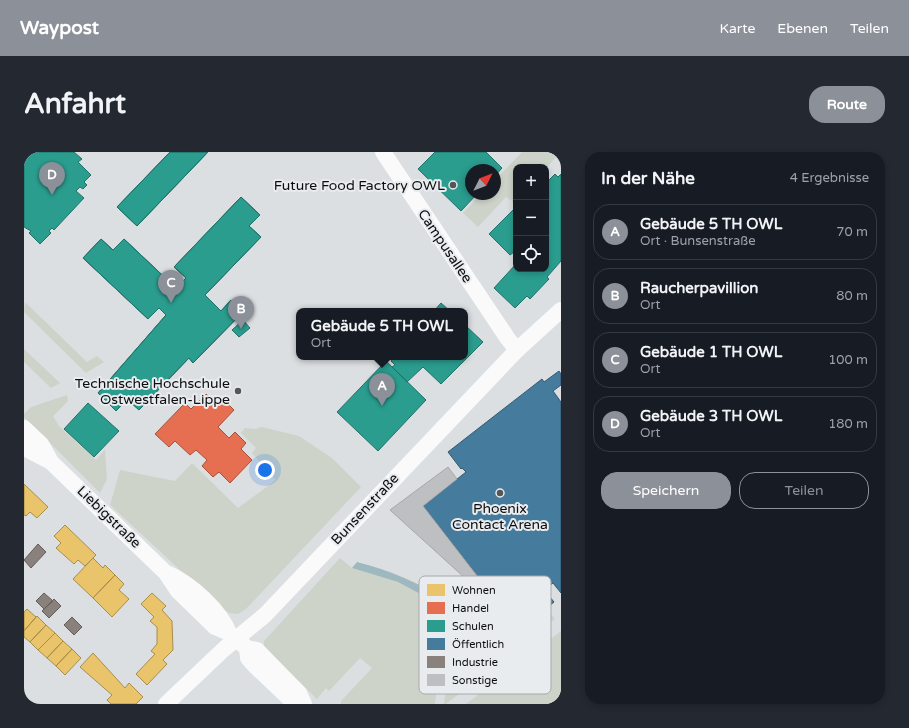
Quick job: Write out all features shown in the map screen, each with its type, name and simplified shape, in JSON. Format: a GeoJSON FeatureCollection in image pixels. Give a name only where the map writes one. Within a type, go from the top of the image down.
{"type":"FeatureCollection","features":[{"type":"Feature","properties":{"kind":"street","name":"Campusallee"},"geometry":{"type":"LineString","coordinates":[[383,152],[512,344]]}},
{"type":"Feature","properties":{"kind":"street","name":"Bunsenstraße"},"geometry":{"type":"LineString","coordinates":[[166,704],[186,683],[238,640],[265,615],[512,344],[561,310]]}},
{"type":"Feature","properties":{"kind":"street","name":"Liebigstraße"},"geometry":{"type":"LineString","coordinates":[[24,428],[41,444],[51,462]]}},
{"type":"Feature","properties":{"kind":"street","name":"Liebigstraße"},"geometry":{"type":"LineString","coordinates":[[24,445],[51,462],[166,573],[183,581],[224,619],[238,640]]}},
{"type":"Feature","properties":{"kind":"street"},"geometry":{"type":"LineString","coordinates":[[238,640],[257,650],[299,693],[303,704]]}},
{"type":"Feature","properties":{"kind":"shaded area"},"geometry":{"type":"Polygon","coordinates":[[[522,152],[561,152],[549,165],[513,164],[513,201],[506,197],[478,227],[463,213],[475,200],[501,200],[501,174],[522,152]]]}},
{"type":"Feature","properties":{"kind":"shaded area"},"geometry":{"type":"Polygon","coordinates":[[[25,302],[87,362],[97,356],[104,362],[86,373],[24,312],[25,302]]]}},
{"type":"Feature","properties":{"kind":"shaded area"},"geometry":{"type":"Polygon","coordinates":[[[24,349],[60,383],[51,388],[24,362],[24,349]]]}},
{"type":"Feature","properties":{"kind":"shaded area"},"geometry":{"type":"Polygon","coordinates":[[[67,395],[68,401],[53,416],[59,426],[96,460],[105,449],[107,479],[100,493],[24,417],[24,414],[31,407],[67,395]]]}},
{"type":"Feature","properties":{"kind":"shaded area"},"geometry":{"type":"Polygon","coordinates":[[[262,427],[299,436],[332,458],[361,487],[246,609],[238,614],[229,613],[222,609],[110,505],[120,470],[175,481],[192,463],[238,508],[276,480],[252,453],[256,448],[241,433],[245,428],[255,429],[262,427]]]}},
{"type":"Feature","properties":{"kind":"shaded area"},"geometry":{"type":"Polygon","coordinates":[[[340,558],[352,568],[398,582],[419,592],[419,694],[436,694],[435,704],[341,704],[341,701],[372,668],[360,658],[329,691],[326,688],[317,699],[264,647],[264,641],[340,558]]]}},
{"type":"Feature","properties":{"kind":"shaded area"},"geometry":{"type":"Polygon","coordinates":[[[551,614],[555,619],[551,622],[551,614]]]}},
{"type":"Feature","properties":{"kind":"shaded area"},"geometry":{"type":"Polygon","coordinates":[[[561,631],[561,704],[466,704],[479,694],[551,694],[551,639],[561,631]]]}},
{"type":"Feature","properties":{"kind":"shaded area"},"geometry":{"type":"Polygon","coordinates":[[[445,694],[459,694],[446,704],[444,704],[445,694]]]}},
{"type":"Feature","properties":{"kind":"water"},"geometry":{"type":"Polygon","coordinates":[[[357,562],[402,577],[419,585],[419,593],[398,582],[352,568],[357,562]]]}},
{"type":"Feature","properties":{"kind":"building: Wohnen"},"geometry":{"type":"Polygon","coordinates":[[[24,484],[48,507],[37,518],[30,512],[26,516],[24,515],[24,484]]]}},
{"type":"Feature","properties":{"kind":"building: Wohnen"},"geometry":{"type":"Polygon","coordinates":[[[65,525],[96,555],[85,566],[78,560],[74,564],[56,548],[61,543],[54,536],[65,525]]]}},
{"type":"Feature","properties":{"kind":"building: Wohnen"},"geometry":{"type":"Polygon","coordinates":[[[93,558],[103,568],[105,565],[115,575],[93,598],[73,579],[93,558]]]}},
{"type":"Feature","properties":{"kind":"building: Wohnen"},"geometry":{"type":"Polygon","coordinates":[[[115,575],[124,584],[119,590],[129,599],[112,617],[93,598],[115,575]]]}},
{"type":"Feature","properties":{"kind":"building: Wohnen"},"geometry":{"type":"Polygon","coordinates":[[[152,593],[166,606],[162,610],[172,621],[173,650],[163,660],[167,664],[147,685],[136,674],[155,654],[151,651],[157,644],[157,627],[150,621],[154,617],[141,604],[152,593]]]}},
{"type":"Feature","properties":{"kind":"building: Wohnen"},"geometry":{"type":"Polygon","coordinates":[[[27,609],[36,617],[24,631],[24,612],[27,609]]]}},
{"type":"Feature","properties":{"kind":"building: Wohnen"},"geometry":{"type":"Polygon","coordinates":[[[37,616],[46,625],[30,642],[24,637],[24,631],[37,616]]]}},
{"type":"Feature","properties":{"kind":"building: Wohnen"},"geometry":{"type":"Polygon","coordinates":[[[46,625],[55,633],[38,650],[30,642],[46,625]]]}},
{"type":"Feature","properties":{"kind":"building: Wohnen"},"geometry":{"type":"Polygon","coordinates":[[[55,633],[63,641],[47,658],[38,650],[55,633]]]}},
{"type":"Feature","properties":{"kind":"building: Wohnen"},"geometry":{"type":"Polygon","coordinates":[[[63,641],[72,649],[56,666],[47,658],[63,641]]]}},
{"type":"Feature","properties":{"kind":"building: Wohnen"},"geometry":{"type":"Polygon","coordinates":[[[72,649],[81,658],[65,675],[56,666],[72,649]]]}},
{"type":"Feature","properties":{"kind":"building: Wohnen"},"geometry":{"type":"Polygon","coordinates":[[[93,653],[125,688],[129,683],[143,697],[136,704],[111,704],[107,700],[112,695],[80,667],[93,653]]]}},
{"type":"Feature","properties":{"kind":"building: Handel"},"geometry":{"type":"Polygon","coordinates":[[[206,394],[217,404],[223,399],[234,410],[218,427],[229,438],[235,432],[246,443],[241,449],[252,460],[230,483],[219,472],[213,477],[202,466],[207,460],[196,450],[190,455],[175,441],[169,447],[155,434],[185,403],[191,409],[206,394]]]}},
{"type":"Feature","properties":{"kind":"building: Schulen"},"geometry":{"type":"Polygon","coordinates":[[[24,152],[74,152],[82,159],[78,162],[91,175],[84,182],[87,185],[83,189],[80,187],[76,191],[84,198],[54,230],[52,228],[49,231],[51,233],[40,244],[29,233],[31,231],[24,227],[24,152]]]}},
{"type":"Feature","properties":{"kind":"building: Schulen"},"geometry":{"type":"Polygon","coordinates":[[[170,152],[208,152],[137,226],[117,207],[170,152]]]}},
{"type":"Feature","properties":{"kind":"building: Schulen"},"geometry":{"type":"Polygon","coordinates":[[[170,152],[208,152],[137,226],[117,207],[170,152]]]}},
{"type":"Feature","properties":{"kind":"building: Schulen","name":"Future Food Factory OWL"},"geometry":{"type":"Polygon","coordinates":[[[435,152],[486,152],[498,164],[465,164],[465,200],[471,200],[461,211],[418,169],[435,152]]]}},
{"type":"Feature","properties":{"kind":"building: Schulen"},"geometry":{"type":"Polygon","coordinates":[[[555,174],[558,177],[561,174],[561,261],[547,277],[549,279],[530,299],[527,296],[515,308],[494,288],[513,267],[513,272],[549,272],[549,180],[555,174]]]}},
{"type":"Feature","properties":{"kind":"building: Schulen"},"geometry":{"type":"Polygon","coordinates":[[[241,197],[260,215],[249,226],[261,237],[205,295],[221,311],[231,300],[243,312],[193,363],[189,358],[139,410],[127,399],[116,411],[98,393],[166,315],[159,308],[148,319],[83,258],[101,239],[113,250],[124,239],[176,288],[186,278],[174,267],[241,197]]]}},
{"type":"Feature","properties":{"kind":"building: Schulen"},"geometry":{"type":"Polygon","coordinates":[[[241,197],[260,215],[249,226],[261,237],[205,295],[221,311],[231,300],[243,312],[193,363],[189,358],[139,410],[127,399],[116,411],[98,393],[166,315],[159,308],[148,319],[83,258],[101,239],[113,250],[124,239],[176,288],[186,278],[174,267],[241,197]]]}},
{"type":"Feature","properties":{"kind":"building: Schulen"},"geometry":{"type":"Polygon","coordinates":[[[513,210],[513,253],[510,255],[489,234],[513,210]]]}},
{"type":"Feature","properties":{"kind":"building: Schulen"},"geometry":{"type":"Polygon","coordinates":[[[441,303],[447,308],[437,308],[441,303]]]}},
{"type":"Feature","properties":{"kind":"building: Schulen"},"geometry":{"type":"Polygon","coordinates":[[[243,320],[250,328],[239,337],[232,330],[243,320]]]}},
{"type":"Feature","properties":{"kind":"building: Schulen"},"geometry":{"type":"Polygon","coordinates":[[[468,328],[483,342],[468,357],[468,328]]]}},
{"type":"Feature","properties":{"kind":"building: Schulen"},"geometry":{"type":"Polygon","coordinates":[[[465,360],[441,384],[423,367],[407,382],[392,367],[395,365],[391,361],[465,360]]]}},
{"type":"Feature","properties":{"kind":"building: Schulen"},"geometry":{"type":"Polygon","coordinates":[[[386,361],[426,400],[378,451],[337,412],[386,361]]]}},
{"type":"Feature","properties":{"kind":"building: Schulen"},"geometry":{"type":"Polygon","coordinates":[[[88,403],[119,431],[94,457],[64,429],[88,403]]]}},
{"type":"Feature","properties":{"kind":"building: Öffentlich","name":"Phoenix Contact Arena"},"geometry":{"type":"Polygon","coordinates":[[[559,371],[561,374],[561,385],[553,391],[561,402],[561,593],[553,583],[551,585],[551,576],[477,576],[423,506],[466,472],[462,468],[461,469],[448,452],[542,379],[544,382],[559,371]]]}},
{"type":"Feature","properties":{"kind":"building: Industrie"},"geometry":{"type":"Polygon","coordinates":[[[38,544],[46,552],[31,568],[24,560],[38,544]]]}},
{"type":"Feature","properties":{"kind":"building: Industrie"},"geometry":{"type":"Polygon","coordinates":[[[44,593],[53,601],[44,609],[36,601],[44,593]]]}},
{"type":"Feature","properties":{"kind":"building: Industrie"},"geometry":{"type":"Polygon","coordinates":[[[54,599],[61,606],[49,618],[42,611],[54,599]]]}},
{"type":"Feature","properties":{"kind":"building: Industrie"},"geometry":{"type":"Polygon","coordinates":[[[72,617],[82,627],[74,635],[64,625],[72,617]]]}},
{"type":"Feature","properties":{"kind":"building: Sonstige"},"geometry":{"type":"Polygon","coordinates":[[[448,467],[457,479],[423,506],[477,576],[463,576],[390,510],[448,467]]]}},
{"type":"Feature","properties":{"kind":"place","name":"Future Food Factory OWL"},"geometry":{"type":"Point","coordinates":[453,185]}},
{"type":"Feature","properties":{"kind":"place","name":"Gebäude 3 TH OWL"},"geometry":{"type":"Point","coordinates":[52,195]}},
{"type":"Feature","properties":{"kind":"place","name":"Gebäude 1 TH OWL"},"geometry":{"type":"Point","coordinates":[171,303]}},
{"type":"Feature","properties":{"kind":"place","name":"Raucherpavillion"},"geometry":{"type":"Point","coordinates":[241,329]}},
{"type":"Feature","properties":{"kind":"place","name":"Technische Hochschule Ostwestfalen-Lippe"},"geometry":{"type":"Point","coordinates":[238,391]}},
{"type":"Feature","properties":{"kind":"place","name":"Gebäude 5 TH OWL"},"geometry":{"type":"Point","coordinates":[382,406]}},
{"type":"Feature","properties":{"kind":"place","name":"Phoenix Contact Arena"},"geometry":{"type":"Point","coordinates":[500,493]}}]}
